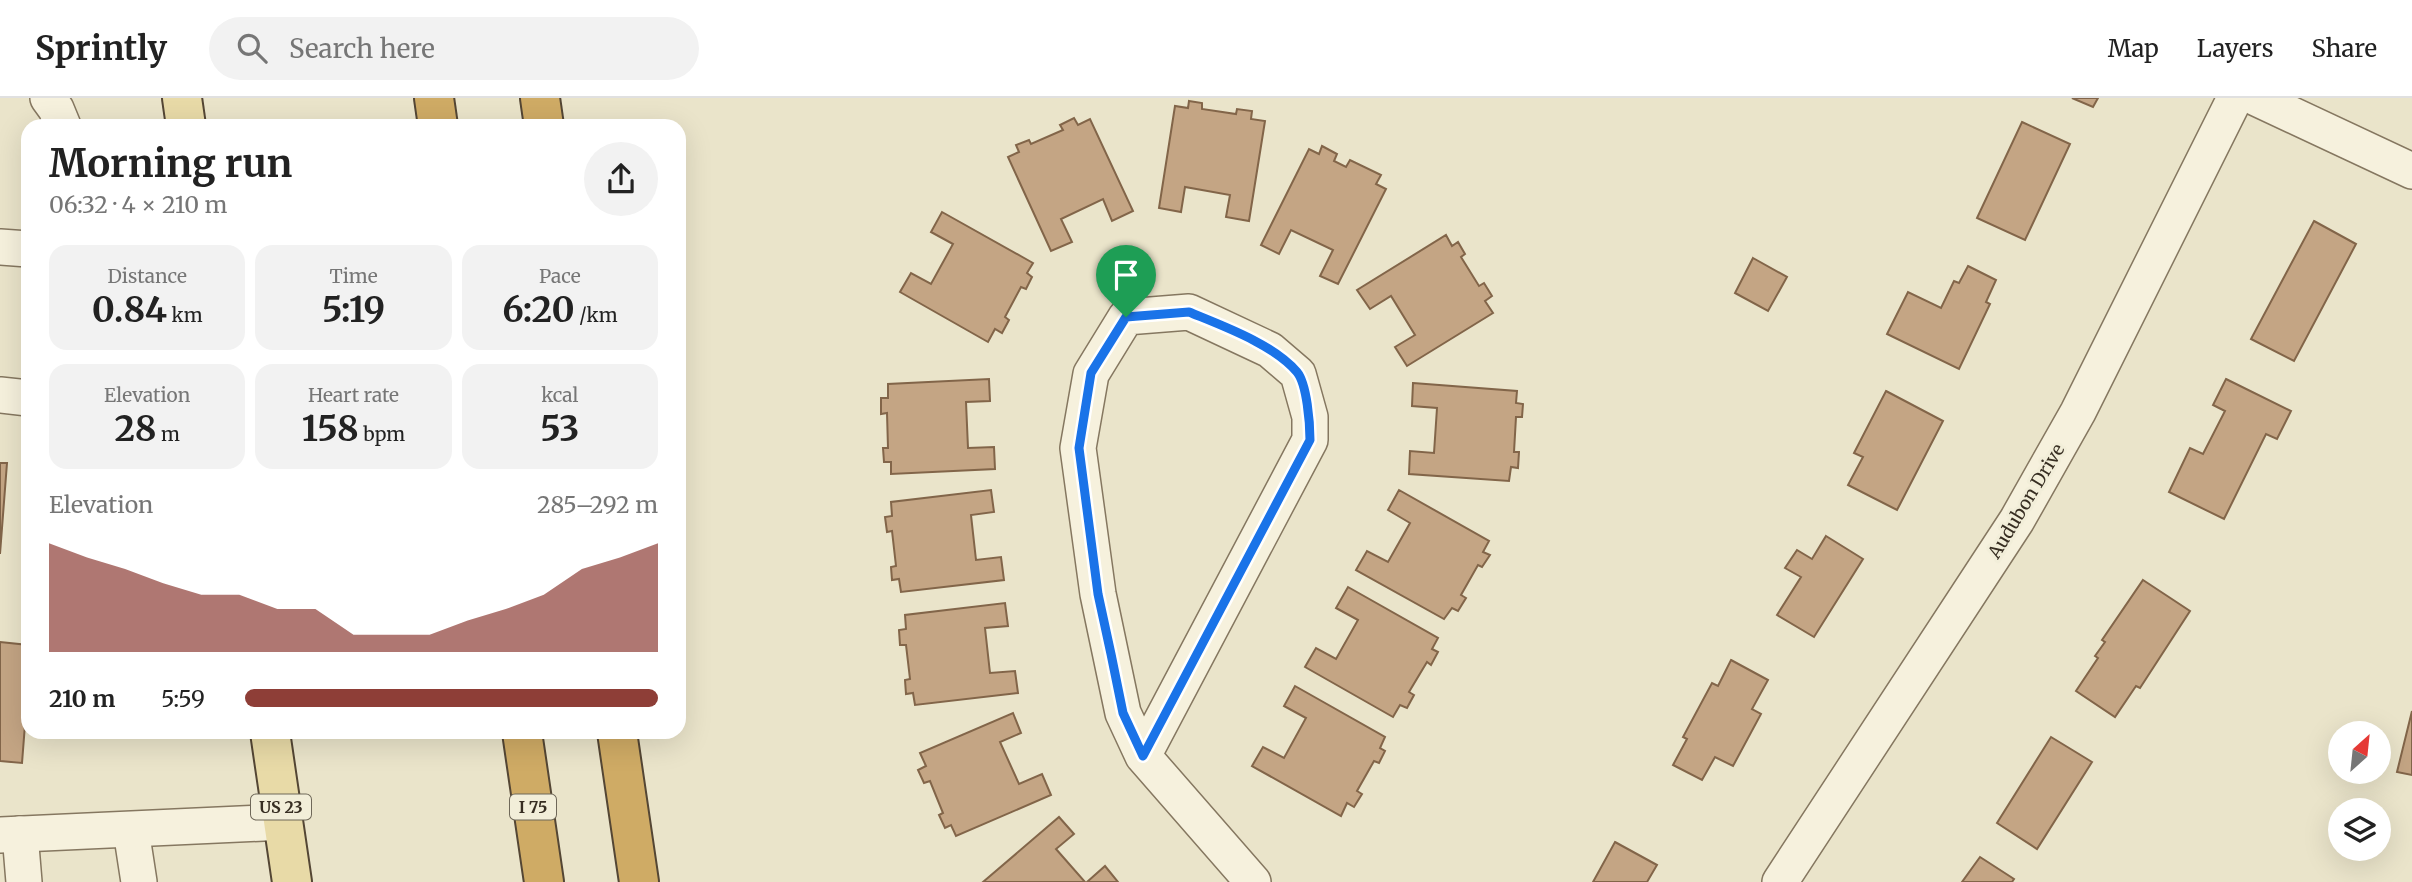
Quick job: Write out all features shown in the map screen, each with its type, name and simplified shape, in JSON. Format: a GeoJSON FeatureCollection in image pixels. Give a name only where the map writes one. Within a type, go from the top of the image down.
{"type":"FeatureCollection","features":[{"type":"Feature","properties":{"kind":"highway"},"geometry":{"type":"LineString","coordinates":[[434,98],[437,119]]}},
{"type":"Feature","properties":{"kind":"highway"},"geometry":{"type":"LineString","coordinates":[[540,98],[543,119]]}},
{"type":"Feature","properties":{"kind":"highway","name":"I 75"},"geometry":{"type":"LineString","coordinates":[[523,739],[544,882]]}},
{"type":"Feature","properties":{"kind":"highway"},"geometry":{"type":"LineString","coordinates":[[618,739],[639,882]]}},
{"type":"Feature","properties":{"kind":"main road"},"geometry":{"type":"LineString","coordinates":[[182,98],[185,119]]}},
{"type":"Feature","properties":{"kind":"main road","name":"US 23"},"geometry":{"type":"LineString","coordinates":[[271,739],[292,882]]}},
{"type":"Feature","properties":{"kind":"street"},"geometry":{"type":"LineString","coordinates":[[48,98],[61,119]]}},
{"type":"Feature","properties":{"kind":"street","name":"Audubon Drive"},"geometry":{"type":"LineString","coordinates":[[1780,882],[2017,520],[2078,412],[2235,98]]}},
{"type":"Feature","properties":{"kind":"street"},"geometry":{"type":"LineString","coordinates":[[2256,98],[2412,171]]}},
{"type":"Feature","properties":{"kind":"street"},"geometry":{"type":"LineString","coordinates":[[0,247],[21,248]]}},
{"type":"Feature","properties":{"kind":"street"},"geometry":{"type":"LineString","coordinates":[[1143,756],[1310,440],[1310,417],[1298,374],[1270,350],[1189,312],[1126,317],[1091,373],[1079,448],[1098,594],[1123,713],[1143,756],[1253,882]]}},
{"type":"Feature","properties":{"kind":"street"},"geometry":{"type":"LineString","coordinates":[[0,395],[21,397]]}},
{"type":"Feature","properties":{"kind":"street"},"geometry":{"type":"LineString","coordinates":[[24,882],[10,834],[284,822]]}},
{"type":"Feature","properties":{"kind":"street"},"geometry":{"type":"LineString","coordinates":[[131,830],[139,882]]}},
{"type":"Feature","properties":{"kind":"building"},"geometry":{"type":"Polygon","coordinates":[[[2072,98],[2098,98],[2093,107],[2072,98]]]}},
{"type":"Feature","properties":{"kind":"building"},"geometry":{"type":"Polygon","coordinates":[[[1189,101],[1202,103],[1202,109],[1236,114],[1237,109],[1252,111],[1251,119],[1265,121],[1249,221],[1226,217],[1230,195],[1185,187],[1181,212],[1159,208],[1175,106],[1188,108],[1189,101]]]}},
{"type":"Feature","properties":{"kind":"building"},"geometry":{"type":"Polygon","coordinates":[[[1074,118],[1078,125],[1090,119],[1133,211],[1112,221],[1103,199],[1061,219],[1072,242],[1051,251],[1008,157],[1019,152],[1016,145],[1029,140],[1031,144],[1063,130],[1060,125],[1074,118]]]}},
{"type":"Feature","properties":{"kind":"building"},"geometry":{"type":"Polygon","coordinates":[[[2022,122],[2070,144],[2025,240],[1977,218],[2022,122]]]}},
{"type":"Feature","properties":{"kind":"building"},"geometry":{"type":"Polygon","coordinates":[[[1322,146],[1337,154],[1334,161],[1346,167],[1350,160],[1381,175],[1376,184],[1386,189],[1338,284],[1320,276],[1333,250],[1291,230],[1279,254],[1261,245],[1309,149],[1319,154],[1322,146]]]}},
{"type":"Feature","properties":{"kind":"building"},"geometry":{"type":"Polygon","coordinates":[[[942,212],[1033,263],[1027,273],[1032,277],[1026,289],[1021,287],[1005,317],[1009,320],[1002,333],[995,329],[988,342],[900,292],[911,273],[931,284],[953,244],[931,232],[942,212]]]}},
{"type":"Feature","properties":{"kind":"building"},"geometry":{"type":"Polygon","coordinates":[[[2314,221],[2356,244],[2294,361],[2251,339],[2314,221]]]}},
{"type":"Feature","properties":{"kind":"building"},"geometry":{"type":"Polygon","coordinates":[[[1446,235],[1452,246],[1458,242],[1465,254],[1461,257],[1479,286],[1484,283],[1492,296],[1485,301],[1493,313],[1407,366],[1395,347],[1415,335],[1391,296],[1370,309],[1357,290],[1446,235]]]}},
{"type":"Feature","properties":{"kind":"building"},"geometry":{"type":"Polygon","coordinates":[[[1753,258],[1787,277],[1768,311],[1735,293],[1753,258]]]}},
{"type":"Feature","properties":{"kind":"building"},"geometry":{"type":"Polygon","coordinates":[[[1968,266],[1996,280],[1986,302],[1990,304],[1959,369],[1887,334],[1908,292],[1941,308],[1954,281],[1959,283],[1968,266]]]}},
{"type":"Feature","properties":{"kind":"building"},"geometry":{"type":"Polygon","coordinates":[[[989,379],[990,401],[966,402],[968,448],[994,447],[995,469],[891,474],[891,462],[884,462],[883,448],[888,448],[887,413],[881,414],[881,398],[888,398],[888,384],[989,379]]]}},
{"type":"Feature","properties":{"kind":"building"},"geometry":{"type":"Polygon","coordinates":[[[2226,379],[2291,411],[2277,439],[2266,434],[2224,519],[2169,492],[2190,448],[2203,454],[2225,411],[2213,405],[2226,379]]]}},
{"type":"Feature","properties":{"kind":"building"},"geometry":{"type":"Polygon","coordinates":[[[1413,383],[1517,391],[1516,403],[1523,404],[1522,417],[1516,417],[1514,452],[1519,452],[1518,468],[1511,467],[1509,481],[1409,474],[1410,451],[1434,453],[1437,408],[1412,406],[1413,383]]]}},
{"type":"Feature","properties":{"kind":"building"},"geometry":{"type":"Polygon","coordinates":[[[1886,391],[1943,421],[1897,510],[1848,485],[1863,457],[1854,453],[1886,391]]]}},
{"type":"Feature","properties":{"kind":"building"},"geometry":{"type":"Polygon","coordinates":[[[0,463],[7,463],[0,554],[0,463]]]}},
{"type":"Feature","properties":{"kind":"building"},"geometry":{"type":"Polygon","coordinates":[[[991,490],[994,512],[971,515],[976,560],[1001,557],[1004,580],[901,592],[899,579],[892,580],[891,567],[896,566],[892,531],[887,532],[885,517],[892,516],[891,502],[991,490]]]}},
{"type":"Feature","properties":{"kind":"building"},"geometry":{"type":"Polygon","coordinates":[[[1399,490],[1489,541],[1483,552],[1490,555],[1482,567],[1478,565],[1461,595],[1466,598],[1458,611],[1452,608],[1444,619],[1356,570],[1367,551],[1388,562],[1410,523],[1388,510],[1399,490]]]}},
{"type":"Feature","properties":{"kind":"building"},"geometry":{"type":"Polygon","coordinates":[[[1826,536],[1863,559],[1814,637],[1777,615],[1801,577],[1785,568],[1797,550],[1812,559],[1826,536]]]}},
{"type":"Feature","properties":{"kind":"building"},"geometry":{"type":"Polygon","coordinates":[[[2143,580],[2190,611],[2140,688],[2136,686],[2115,717],[2076,691],[2098,658],[2095,656],[2105,642],[2102,640],[2143,580]]]}},
{"type":"Feature","properties":{"kind":"building"},"geometry":{"type":"Polygon","coordinates":[[[1348,587],[1438,638],[1432,649],[1438,652],[1431,665],[1427,662],[1409,692],[1414,695],[1407,708],[1400,705],[1393,717],[1305,667],[1316,648],[1336,659],[1358,620],[1336,608],[1348,587]]]}},
{"type":"Feature","properties":{"kind":"building"},"geometry":{"type":"Polygon","coordinates":[[[1005,603],[1008,626],[985,628],[990,673],[1015,671],[1018,693],[915,705],[913,693],[906,694],[905,680],[910,679],[906,645],[900,645],[899,630],[906,629],[905,615],[1005,603]]]}},
{"type":"Feature","properties":{"kind":"building"},"geometry":{"type":"Polygon","coordinates":[[[0,642],[21,644],[21,739],[24,739],[22,763],[0,761],[0,642]]]}},
{"type":"Feature","properties":{"kind":"building"},"geometry":{"type":"Polygon","coordinates":[[[1731,660],[1768,680],[1752,709],[1761,714],[1733,766],[1715,757],[1702,780],[1673,765],[1687,739],[1683,737],[1712,683],[1718,686],[1731,660]]]}},
{"type":"Feature","properties":{"kind":"building"},"geometry":{"type":"Polygon","coordinates":[[[1295,686],[1385,737],[1380,748],[1385,751],[1379,763],[1374,761],[1357,791],[1362,794],[1354,807],[1347,803],[1341,816],[1252,766],[1263,747],[1284,758],[1306,718],[1284,706],[1295,686]]]}},
{"type":"Feature","properties":{"kind":"building"},"geometry":{"type":"Polygon","coordinates":[[[2412,711],[2412,775],[2397,772],[2412,711]]]}},
{"type":"Feature","properties":{"kind":"building"},"geometry":{"type":"Polygon","coordinates":[[[1013,713],[1021,733],[1000,742],[1019,784],[1042,774],[1051,795],[956,836],[951,825],[945,828],[939,815],[943,813],[930,781],[924,783],[918,770],[926,766],[920,753],[1013,713]]]}},
{"type":"Feature","properties":{"kind":"building"},"geometry":{"type":"Polygon","coordinates":[[[2051,737],[2092,762],[2037,849],[1997,823],[2051,737]]]}},
{"type":"Feature","properties":{"kind":"building"},"geometry":{"type":"Polygon","coordinates":[[[1059,817],[1074,834],[1056,849],[1085,882],[983,882],[1059,817]]]}},
{"type":"Feature","properties":{"kind":"building"},"geometry":{"type":"Polygon","coordinates":[[[1615,842],[1657,865],[1647,882],[1593,882],[1615,842]]]}},
{"type":"Feature","properties":{"kind":"building"},"geometry":{"type":"Polygon","coordinates":[[[1980,857],[2014,879],[2012,882],[1962,882],[1980,857]]]}},
{"type":"Feature","properties":{"kind":"building"},"geometry":{"type":"Polygon","coordinates":[[[1105,866],[1118,882],[1087,882],[1105,866]]]}},
{"type":"Feature","properties":{"kind":"route"},"geometry":{"type":"LineString","coordinates":[[1189,312],[1270,350],[1298,374],[1310,417],[1310,440],[1143,756],[1123,713],[1098,594],[1079,448],[1091,373],[1126,317],[1189,312]]}}]}
